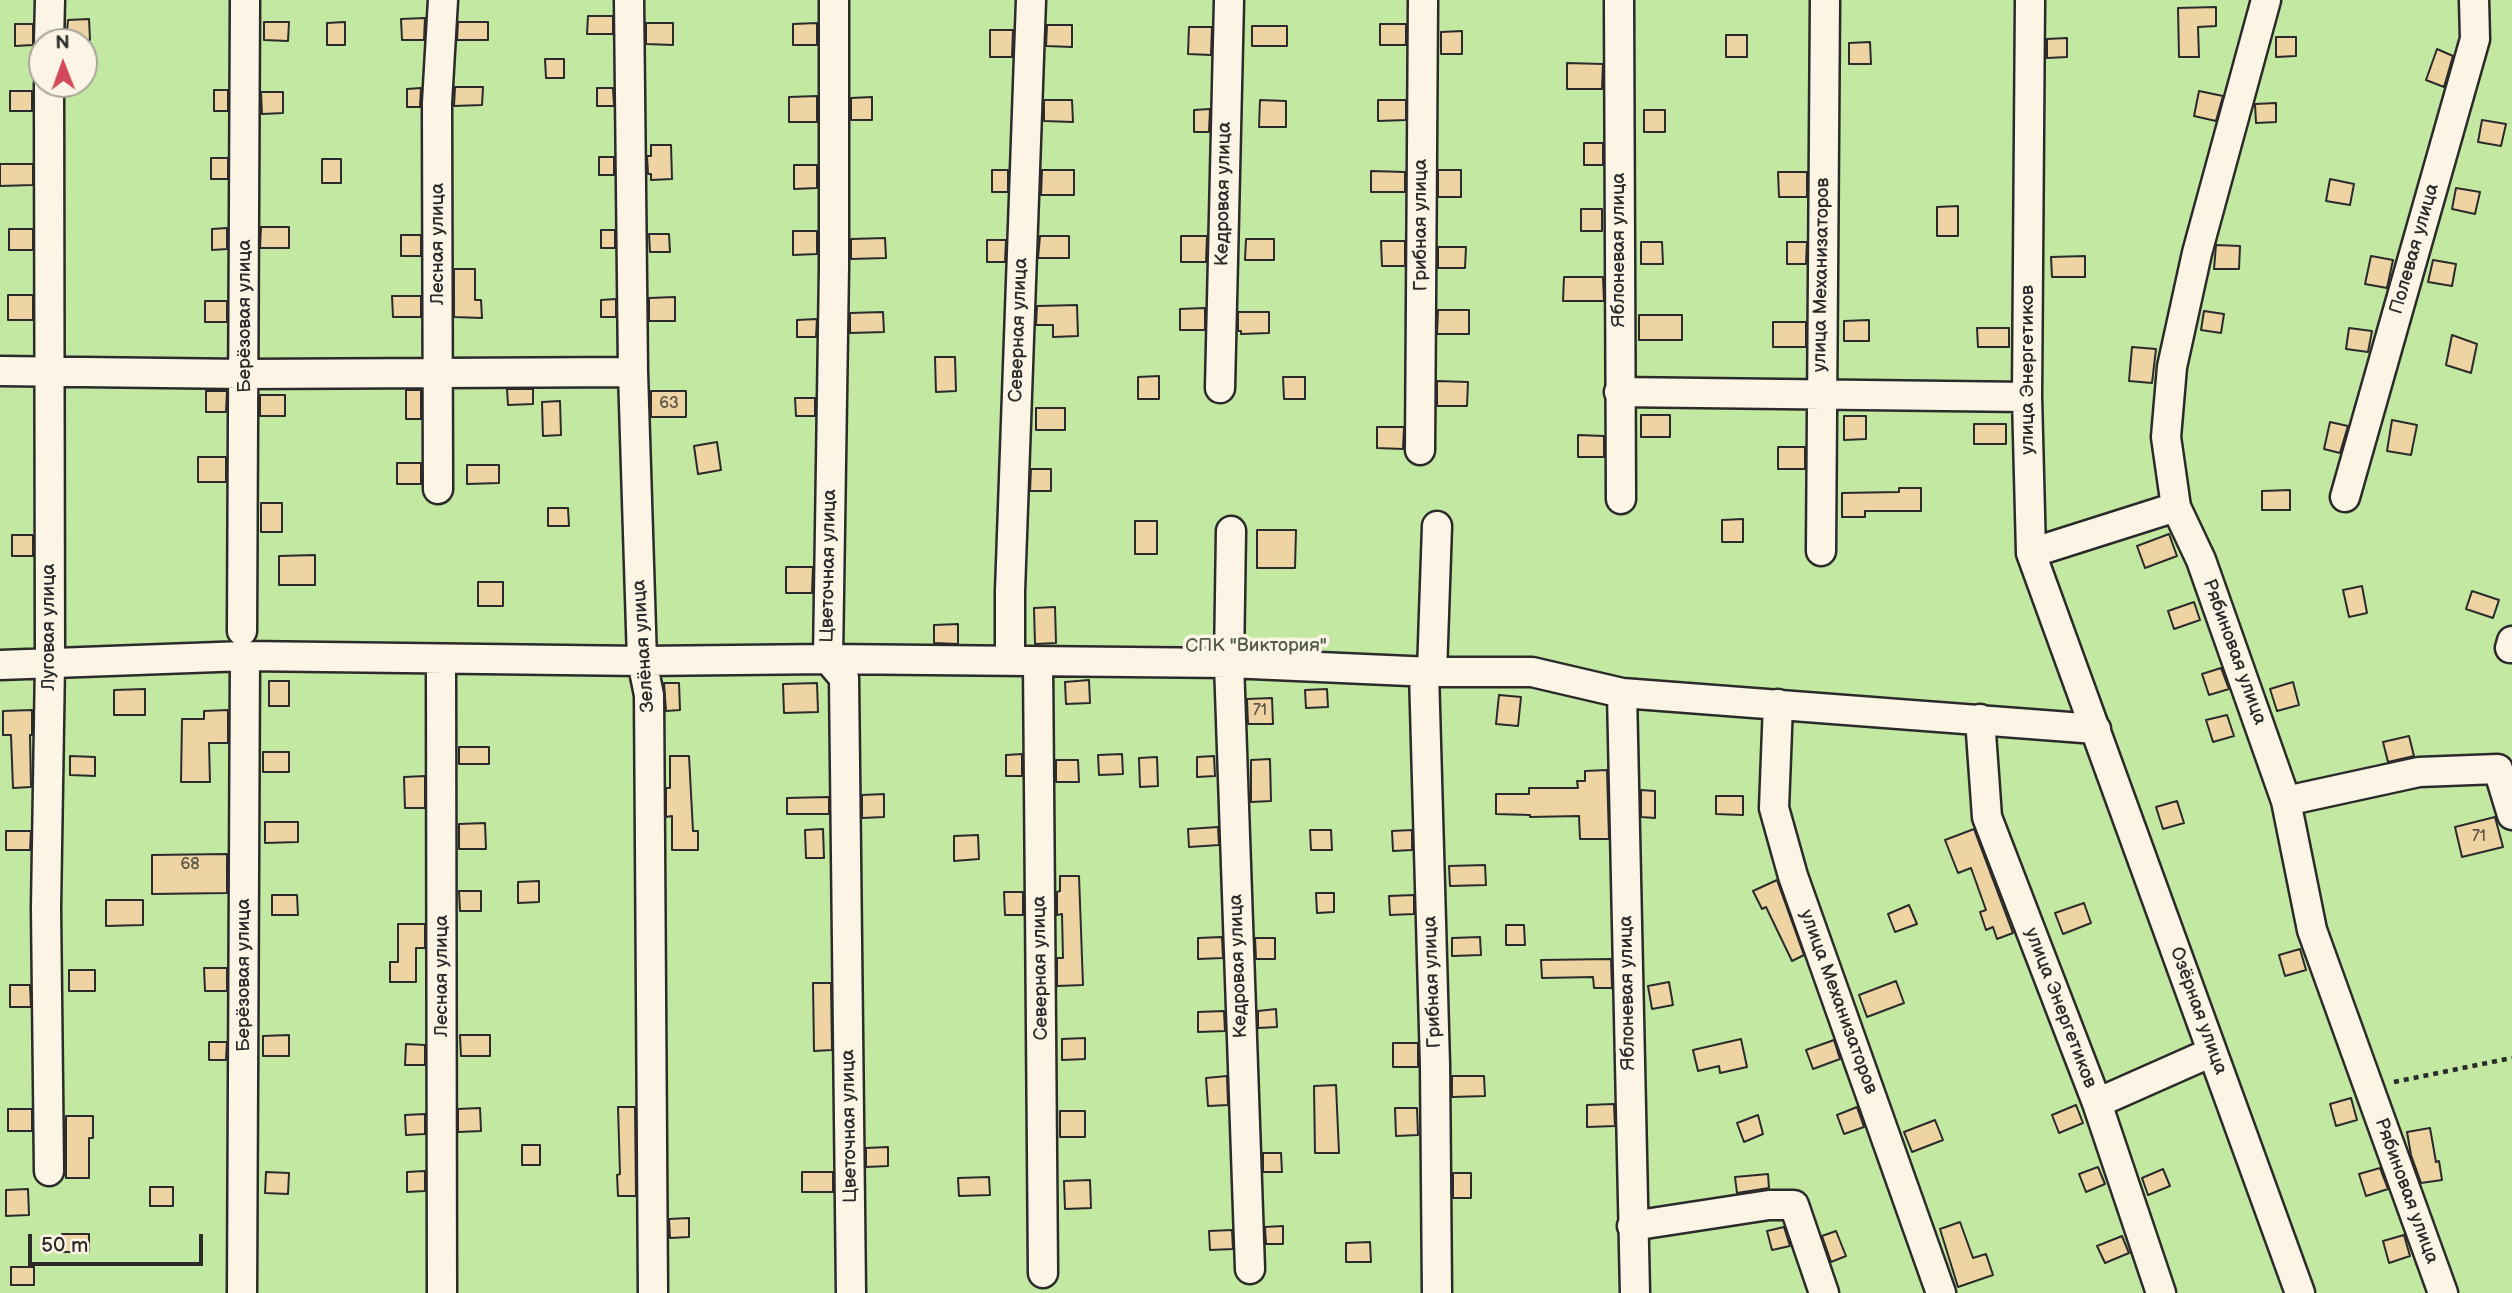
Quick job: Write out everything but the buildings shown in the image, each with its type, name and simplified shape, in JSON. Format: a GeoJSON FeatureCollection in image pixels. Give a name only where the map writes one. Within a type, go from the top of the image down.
{"type":"FeatureCollection","features":[{"type":"Feature","properties":{"kind":"street"},"geometry":{"type":"LineString","coordinates":[[50,0],[50,28]]}},
{"type":"Feature","properties":{"kind":"street","name":"Берёзовая улица"},"geometry":{"type":"LineString","coordinates":[[242,1293],[245,0]]}},
{"type":"Feature","properties":{"kind":"street","name":"Лесная улица"},"geometry":{"type":"LineString","coordinates":[[438,489],[437,103],[443,0]]}},
{"type":"Feature","properties":{"kind":"street","name":"Зелёная улица"},"geometry":{"type":"LineString","coordinates":[[629,0],[633,372],[642,661],[649,695],[653,1293]]}},
{"type":"Feature","properties":{"kind":"street","name":"Цветочная улица"},"geometry":{"type":"LineString","coordinates":[[834,0],[834,267],[828,659],[844,678],[851,1293]]}},
{"type":"Feature","properties":{"kind":"street","name":"Северная улица"},"geometry":{"type":"LineString","coordinates":[[1010,660],[1010,578],[1031,0]]}},
{"type":"Feature","properties":{"kind":"street","name":"Кедровая улица"},"geometry":{"type":"LineString","coordinates":[[1220,388],[1229,0]]}},
{"type":"Feature","properties":{"kind":"street","name":"Грибная улица"},"geometry":{"type":"LineString","coordinates":[[1420,450],[1423,0]]}},
{"type":"Feature","properties":{"kind":"street","name":"Яблоневая улица"},"geometry":{"type":"LineString","coordinates":[[1619,0],[1621,499]]}},
{"type":"Feature","properties":{"kind":"street","name":"улица Механизаторов"},"geometry":{"type":"LineString","coordinates":[[1821,551],[1820,394],[1825,0]]}},
{"type":"Feature","properties":{"kind":"street","name":"улица Энергетиков"},"geometry":{"type":"LineString","coordinates":[[2030,0],[2027,397],[2031,553],[2096,729]]}},
{"type":"Feature","properties":{"kind":"street","name":"Рябиновая улица"},"geometry":{"type":"LineString","coordinates":[[2266,0],[2197,253],[2172,367],[2165,437],[2176,507],[2201,560],[2286,801],[2312,930],[2443,1293]]}},
{"type":"Feature","properties":{"kind":"street","name":"Полевая улица"},"geometry":{"type":"LineString","coordinates":[[2345,496],[2475,39],[2474,0]]}},
{"type":"Feature","properties":{"kind":"street","name":"Луговая улица"},"geometry":{"type":"LineString","coordinates":[[49,98],[50,663],[46,908],[49,1171]]}},
{"type":"Feature","properties":{"kind":"street"},"geometry":{"type":"LineString","coordinates":[[0,371],[245,374],[633,372]]}},
{"type":"Feature","properties":{"kind":"street"},"geometry":{"type":"LineString","coordinates":[[1619,392],[2027,397]]}},
{"type":"Feature","properties":{"kind":"street"},"geometry":{"type":"LineString","coordinates":[[2031,553],[2176,507]]}},
{"type":"Feature","properties":{"kind":"street","name":"Грибная улица"},"geometry":{"type":"LineString","coordinates":[[1437,526],[1428,672],[1437,1293]]}},
{"type":"Feature","properties":{"kind":"street","name":"Кедровая улица"},"geometry":{"type":"LineString","coordinates":[[1231,531],[1228,663],[1250,1269]]}},
{"type":"Feature","properties":{"kind":"street"},"geometry":{"type":"LineString","coordinates":[[0,665],[50,663],[244,644],[442,660],[1010,660],[1228,663],[1428,672],[1532,672],[1622,693],[2096,729]]}},
{"type":"Feature","properties":{"kind":"street","name":"Лесная улица"},"geometry":{"type":"LineString","coordinates":[[442,660],[442,1293]]}},
{"type":"Feature","properties":{"kind":"street","name":"Северная улица"},"geometry":{"type":"LineString","coordinates":[[1038,662],[1044,1273]]}},
{"type":"Feature","properties":{"kind":"street","name":"Яблоневая улица"},"geometry":{"type":"LineString","coordinates":[[1622,693],[1635,1293]]}},
{"type":"Feature","properties":{"kind":"street","name":"улица Механизаторов"},"geometry":{"type":"LineString","coordinates":[[1778,704],[1774,808],[1793,876],[1941,1293]]}},
{"type":"Feature","properties":{"kind":"street","name":"улица Энергетиков"},"geometry":{"type":"LineString","coordinates":[[1980,719],[1987,817],[2097,1104],[2161,1293]]}},
{"type":"Feature","properties":{"kind":"street","name":"Озёрная улица"},"geometry":{"type":"LineString","coordinates":[[2096,729],[2300,1293]]}},
{"type":"Feature","properties":{"kind":"street"},"geometry":{"type":"LineString","coordinates":[[2286,801],[2419,772],[2498,769],[2512,815]]}},
{"type":"Feature","properties":{"kind":"street"},"geometry":{"type":"LineString","coordinates":[[2097,1104],[2213,1052]]}},
{"type":"Feature","properties":{"kind":"street"},"geometry":{"type":"LineString","coordinates":[[1632,1226],[1769,1205],[1794,1205],[1824,1293]]}},
{"type":"Feature","properties":{"kind":"path"},"geometry":{"type":"LineString","coordinates":[[2369,1087],[2512,1058]]}},
{"type":"Feature","properties":{"kind":"green space","name":"СПК \"Виктория\""},"geometry":{"type":"Polygon","coordinates":[[[0,0],[2512,0],[2512,1293],[0,1293],[0,0]]]}}]}
